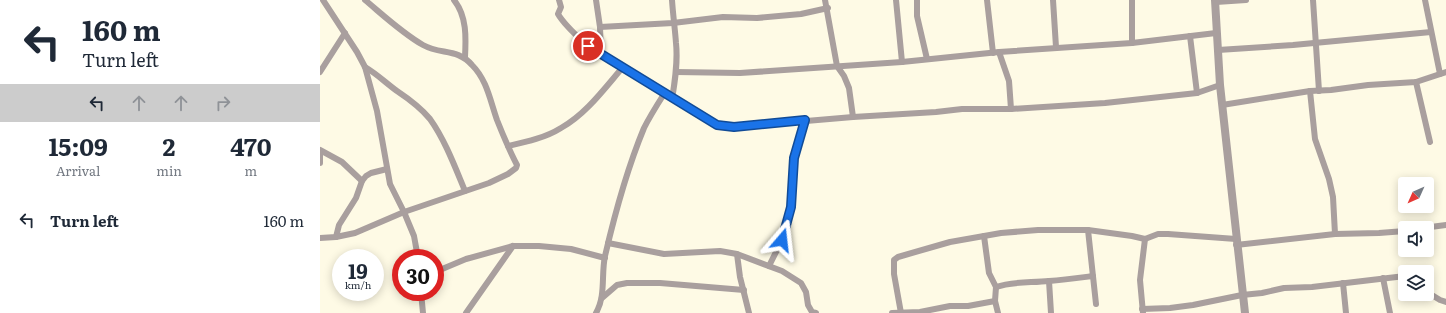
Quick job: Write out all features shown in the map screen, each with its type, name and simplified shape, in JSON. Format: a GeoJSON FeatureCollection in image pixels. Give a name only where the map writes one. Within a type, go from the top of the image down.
{"type":"FeatureCollection","features":[{"type":"Feature","properties":{"kind":"street"},"geometry":{"type":"LineString","coordinates":[[323,0],[345,33],[365,68],[377,111],[390,184],[414,236],[416,249]]}},
{"type":"Feature","properties":{"kind":"street"},"geometry":{"type":"LineString","coordinates":[[320,238],[336,237],[355,233],[404,212],[489,183],[508,174],[516,168],[517,164],[497,119],[487,86],[474,66],[458,54],[424,46],[408,36],[365,0]]}},
{"type":"Feature","properties":{"kind":"street"},"geometry":{"type":"LineString","coordinates":[[454,0],[460,7],[465,28],[465,58]]}},
{"type":"Feature","properties":{"kind":"street"},"geometry":{"type":"LineString","coordinates":[[559,0],[561,7],[558,14],[582,41],[672,99],[717,125],[734,127],[805,120],[962,109],[1054,107],[1197,93],[1220,85]]}},
{"type":"Feature","properties":{"kind":"street"},"geometry":{"type":"LineString","coordinates":[[596,0],[600,27],[601,54]]}},
{"type":"Feature","properties":{"kind":"street"},"geometry":{"type":"LineString","coordinates":[[672,0],[676,44],[676,72],[672,99]]}},
{"type":"Feature","properties":{"kind":"street"},"geometry":{"type":"LineString","coordinates":[[825,0],[828,8],[838,66],[849,88],[853,117]]}},
{"type":"Feature","properties":{"kind":"street"},"geometry":{"type":"LineString","coordinates":[[896,0],[902,62]]}},
{"type":"Feature","properties":{"kind":"street"},"geometry":{"type":"LineString","coordinates":[[917,0],[917,16],[927,59]]}},
{"type":"Feature","properties":{"kind":"street"},"geometry":{"type":"LineString","coordinates":[[988,0],[996,52],[1009,80],[1011,109]]}},
{"type":"Feature","properties":{"kind":"street"},"geometry":{"type":"LineString","coordinates":[[1054,0],[1056,47]]}},
{"type":"Feature","properties":{"kind":"street"},"geometry":{"type":"LineString","coordinates":[[1132,0],[1132,43]]}},
{"type":"Feature","properties":{"kind":"street"},"geometry":{"type":"LineString","coordinates":[[1245,313],[1236,242],[1220,85],[1216,33],[1216,1],[1246,0]]}},
{"type":"Feature","properties":{"kind":"street"},"geometry":{"type":"LineString","coordinates":[[1313,0],[1319,91]]}},
{"type":"Feature","properties":{"kind":"street"},"geometry":{"type":"LineString","coordinates":[[1222,105],[1310,91],[1416,82],[1443,73],[1431,32],[1425,0]]}},
{"type":"Feature","properties":{"kind":"street"},"geometry":{"type":"LineString","coordinates":[[600,27],[673,23],[723,17],[756,18],[801,14],[828,8]]}},
{"type":"Feature","properties":{"kind":"street"},"geometry":{"type":"LineString","coordinates":[[1218,50],[1431,32]]}},
{"type":"Feature","properties":{"kind":"street"},"geometry":{"type":"LineString","coordinates":[[320,72],[345,33]]}},
{"type":"Feature","properties":{"kind":"street"},"geometry":{"type":"LineString","coordinates":[[676,72],[740,73],[902,62],[1056,47],[1132,43],[1216,33]]}},
{"type":"Feature","properties":{"kind":"street"},"geometry":{"type":"LineString","coordinates":[[1190,36],[1197,93]]}},
{"type":"Feature","properties":{"kind":"street"},"geometry":{"type":"LineString","coordinates":[[508,146],[527,142],[560,129],[585,110],[623,67]]}},
{"type":"Feature","properties":{"kind":"street"},"geometry":{"type":"LineString","coordinates":[[365,68],[378,75],[418,106],[430,119],[440,136],[465,191]]}},
{"type":"Feature","properties":{"kind":"street"},"geometry":{"type":"LineString","coordinates":[[1416,82],[1430,142]]}},
{"type":"Feature","properties":{"kind":"street"},"geometry":{"type":"LineString","coordinates":[[1310,91],[1315,139],[1329,179],[1333,197],[1335,234]]}},
{"type":"Feature","properties":{"kind":"street"},"geometry":{"type":"LineString","coordinates":[[596,313],[602,298],[602,274],[608,243],[622,191],[645,127],[664,94]]}},
{"type":"Feature","properties":{"kind":"street"},"geometry":{"type":"LineString","coordinates":[[769,266],[782,240],[788,220],[792,197],[794,158],[805,120]]}},
{"type":"Feature","properties":{"kind":"street"},"geometry":{"type":"LineString","coordinates":[[320,150],[342,162],[362,181]]}},
{"type":"Feature","properties":{"kind":"street"},"geometry":{"type":"LineString","coordinates":[[320,153],[320,163]]}},
{"type":"Feature","properties":{"kind":"street"},"geometry":{"type":"LineString","coordinates":[[336,237],[339,224],[356,198],[362,181],[371,173],[387,169]]}},
{"type":"Feature","properties":{"kind":"street"},"geometry":{"type":"LineString","coordinates":[[1434,227],[1446,225]]}},
{"type":"Feature","properties":{"kind":"street"},"geometry":{"type":"LineString","coordinates":[[901,312],[894,274],[893,262],[895,258],[950,242],[1001,233],[1038,230],[1088,230],[1145,239],[1158,234],[1168,234],[1236,242],[1335,234],[1398,232]]}},
{"type":"Feature","properties":{"kind":"street"},"geometry":{"type":"LineString","coordinates":[[1088,230],[1096,304]]}},
{"type":"Feature","properties":{"kind":"street"},"geometry":{"type":"LineString","coordinates":[[984,236],[989,273],[996,287],[995,301],[998,313]]}},
{"type":"Feature","properties":{"kind":"street"},"geometry":{"type":"LineString","coordinates":[[1145,239],[1140,280],[1143,311],[1194,305],[1284,288],[1312,287],[1398,277]]}},
{"type":"Feature","properties":{"kind":"street"},"geometry":{"type":"LineString","coordinates":[[608,243],[664,254],[720,251],[737,254],[782,271],[801,283],[806,292],[808,305],[813,312]]}},
{"type":"Feature","properties":{"kind":"street"},"geometry":{"type":"LineString","coordinates":[[444,269],[466,260],[513,246],[539,246],[571,249],[605,258]]}},
{"type":"Feature","properties":{"kind":"street"},"geometry":{"type":"LineString","coordinates":[[466,313],[513,246]]}},
{"type":"Feature","properties":{"kind":"street"},"geometry":{"type":"LineString","coordinates":[[737,254],[748,313]]}},
{"type":"Feature","properties":{"kind":"street"},"geometry":{"type":"LineString","coordinates":[[996,287],[1017,282],[1049,281],[1093,276]]}},
{"type":"Feature","properties":{"kind":"street"},"geometry":{"type":"LineString","coordinates":[[1383,278],[1390,313]]}},
{"type":"Feature","properties":{"kind":"street"},"geometry":{"type":"LineString","coordinates":[[1049,281],[1051,313]]}},
{"type":"Feature","properties":{"kind":"street"},"geometry":{"type":"LineString","coordinates":[[602,298],[617,286],[627,283],[660,283],[744,290]]}},
{"type":"Feature","properties":{"kind":"street"},"geometry":{"type":"LineString","coordinates":[[1343,283],[1346,313]]}},
{"type":"Feature","properties":{"kind":"street"},"geometry":{"type":"LineString","coordinates":[[1434,296],[1446,302]]}},
{"type":"Feature","properties":{"kind":"street"},"geometry":{"type":"LineString","coordinates":[[422,301],[423,313]]}},
{"type":"Feature","properties":{"kind":"street"},"geometry":{"type":"LineString","coordinates":[[892,313],[920,312],[950,306],[968,306],[995,301]]}},
{"type":"Feature","properties":{"kind":"street"},"geometry":{"type":"LineString","coordinates":[[1194,305],[1194,313]]}},
{"type":"Feature","properties":{"kind":"route"},"geometry":{"type":"LineString","coordinates":[[588,46],[701,117],[717,125],[734,127],[805,120],[794,158],[791,207],[782,240]]}}]}
